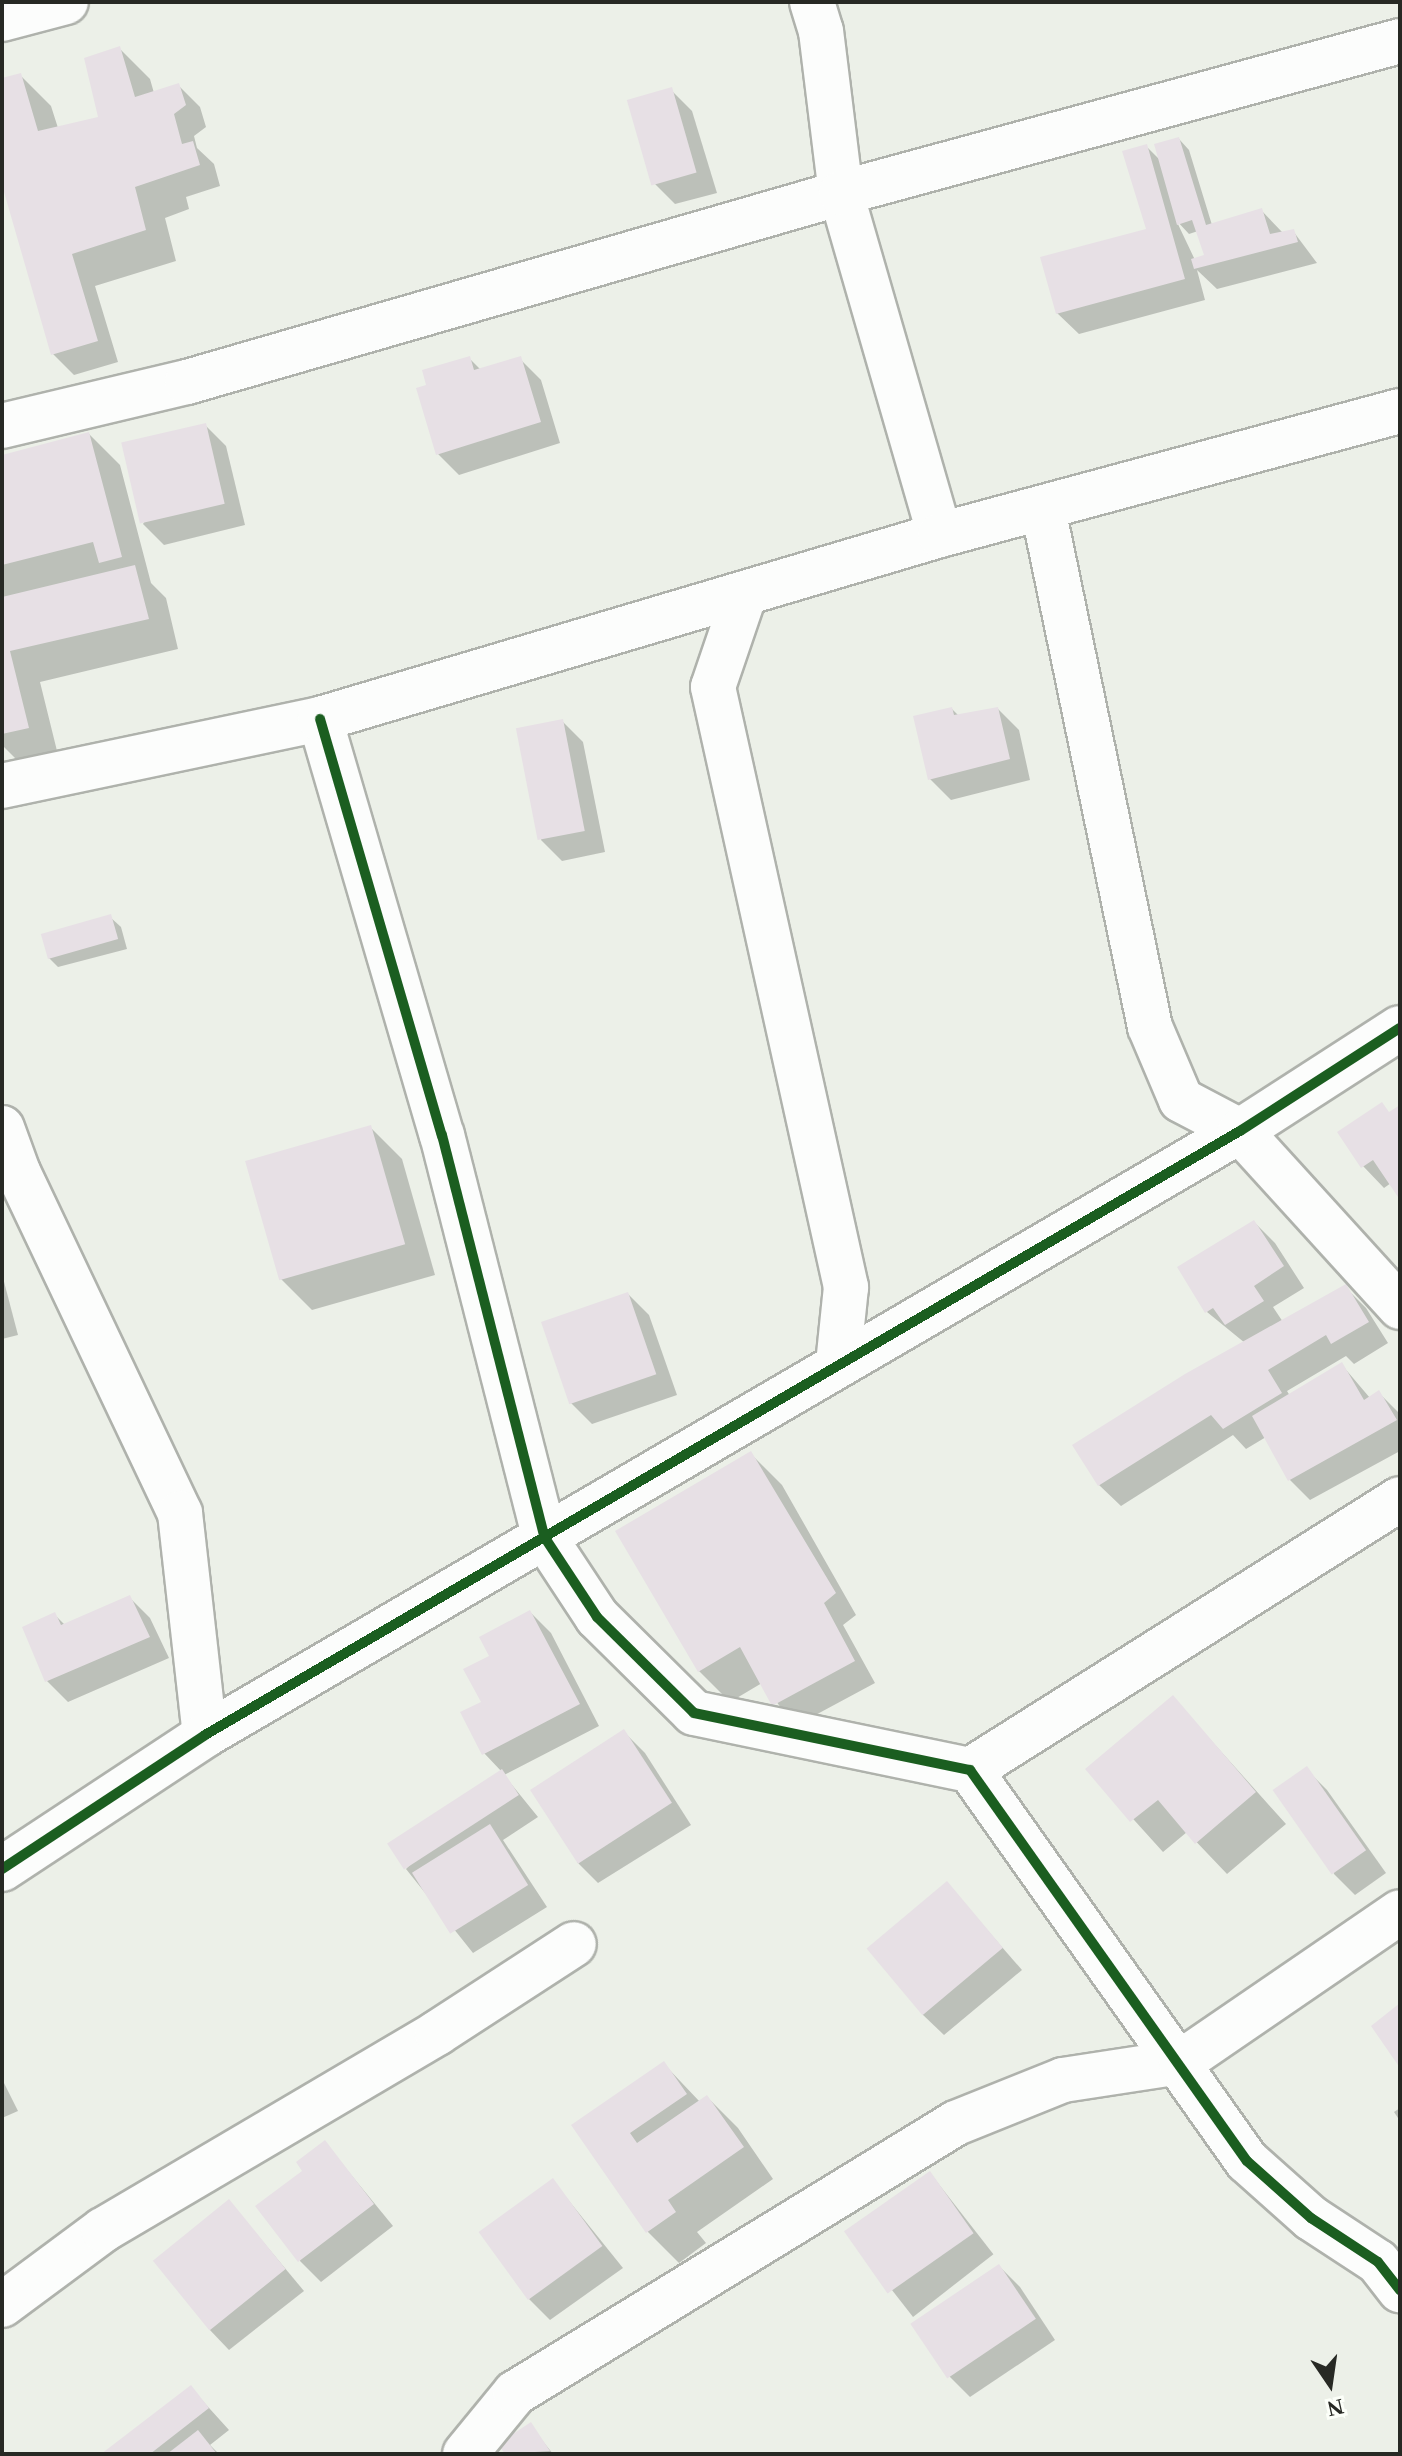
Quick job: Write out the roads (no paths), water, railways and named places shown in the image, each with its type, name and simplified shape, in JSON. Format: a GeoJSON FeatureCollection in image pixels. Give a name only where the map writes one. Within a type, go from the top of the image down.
{"type":"FeatureCollection","features":[{"type":"Feature","properties":{"kind":"street"},"geometry":{"type":"LineString","coordinates":[[2,19],[66,2]]}},
{"type":"Feature","properties":{"kind":"street"},"geometry":{"type":"LineString","coordinates":[[812,2],[821,31],[841,193],[940,535]]}},
{"type":"Feature","properties":{"kind":"street"},"geometry":{"type":"LineString","coordinates":[[2,426],[187,382],[841,193],[1400,41]]}},
{"type":"Feature","properties":{"kind":"street"},"geometry":{"type":"LineString","coordinates":[[2,786],[320,719],[940,535],[1400,411]]}},
{"type":"Feature","properties":{"kind":"street"},"geometry":{"type":"LineString","coordinates":[[1043,509],[1150,1027],[1181,1100],[1240,1131],[1400,1307]]}},
{"type":"Feature","properties":{"kind":"street"},"geometry":{"type":"LineString","coordinates":[[745,593],[713,687],[846,1287],[838,1365]]}},
{"type":"Feature","properties":{"kind":"street"},"geometry":{"type":"LineString","coordinates":[[320,719],[442,1135],[545,1538],[597,1617],[694,1713],[970,1770],[1181,2062],[1247,2161],[1311,2218],[1378,2262],[1400,2290]]}},
{"type":"Feature","properties":{"kind":"street"},"geometry":{"type":"LineString","coordinates":[[2,1869],[205,1735],[1240,1131],[1400,1028]]}},
{"type":"Feature","properties":{"kind":"street"},"geometry":{"type":"LineString","coordinates":[[2,1128],[10,1174],[180,1513],[205,1735]]}},
{"type":"Feature","properties":{"kind":"street"},"geometry":{"type":"LineString","coordinates":[[970,1770],[1400,1499]]}},
{"type":"Feature","properties":{"kind":"street"},"geometry":{"type":"LineString","coordinates":[[465,2454],[515,2393],[956,2123],[1063,2080],[1181,2062],[1400,1912]]}},
{"type":"Feature","properties":{"kind":"street"},"geometry":{"type":"LineString","coordinates":[[2,2305],[103,2230],[437,2033],[574,1944]]}}]}
